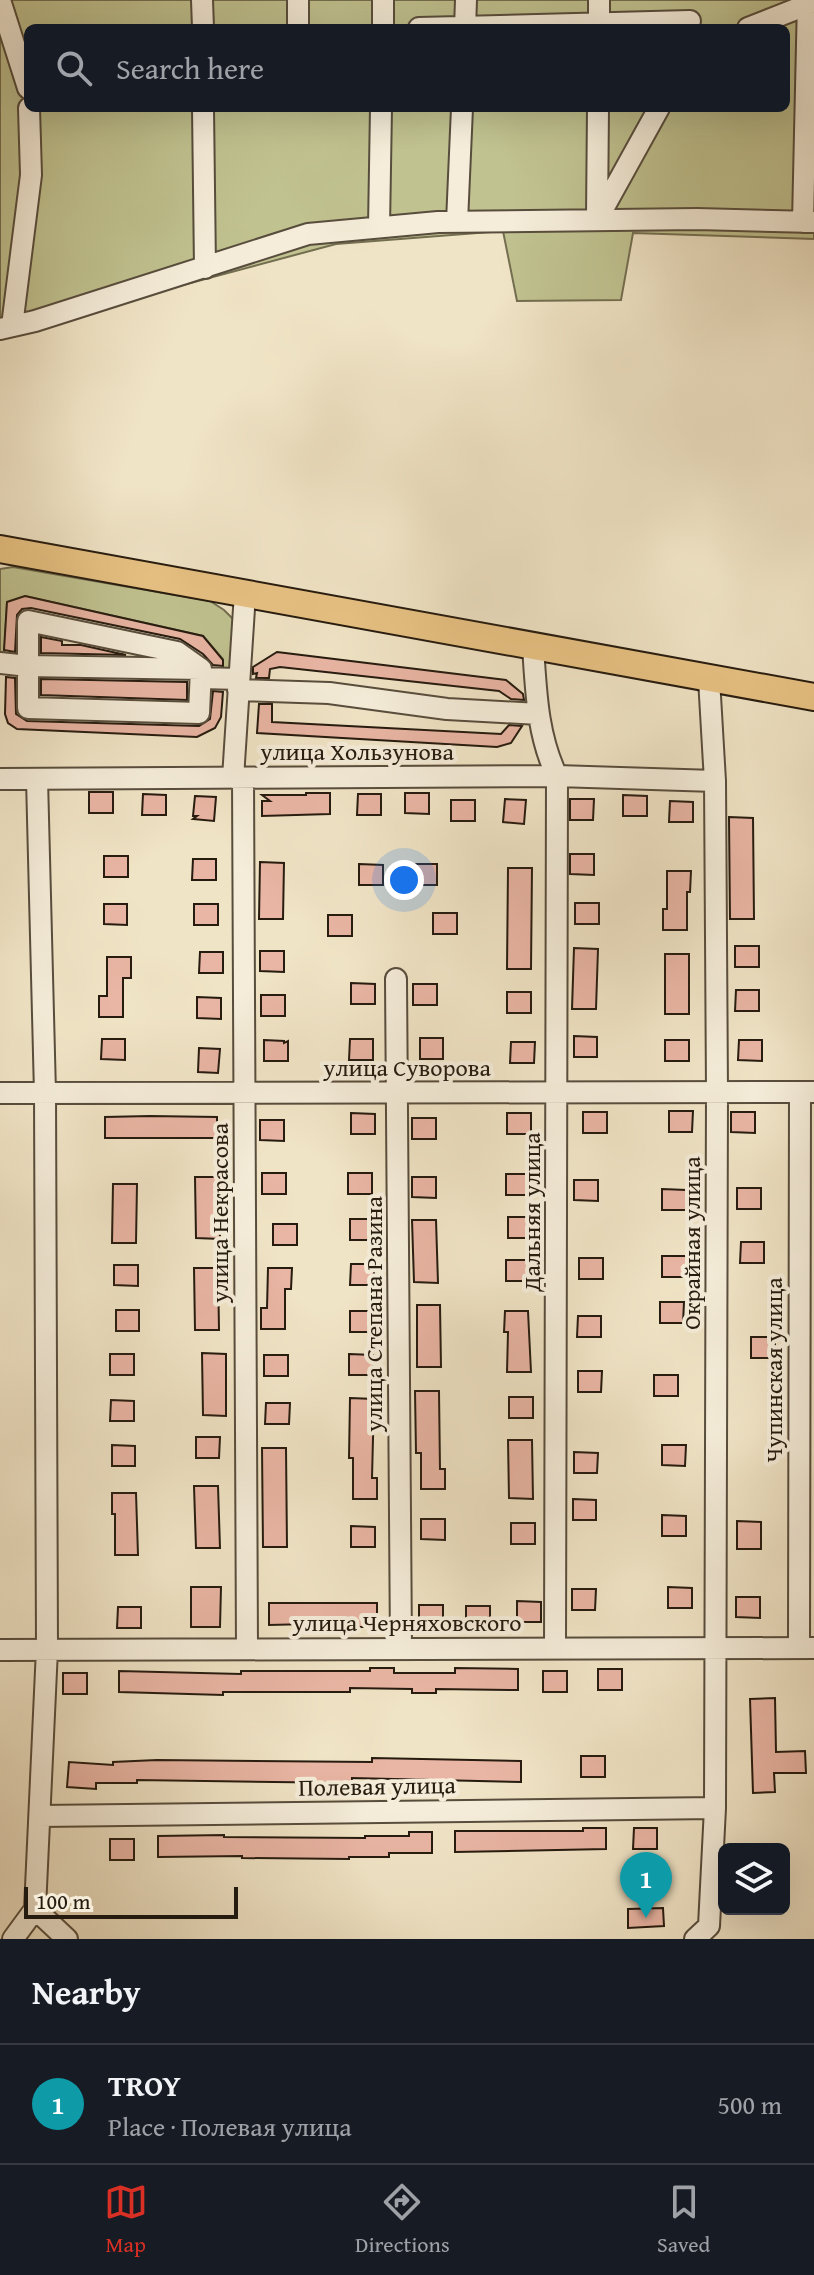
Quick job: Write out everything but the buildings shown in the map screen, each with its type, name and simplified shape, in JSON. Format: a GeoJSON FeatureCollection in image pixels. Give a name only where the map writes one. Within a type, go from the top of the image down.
{"type":"FeatureCollection","features":[{"type":"Feature","properties":{"kind":"main road"},"geometry":{"type":"LineString","coordinates":[[0,549],[814,697]]}},
{"type":"Feature","properties":{"kind":"street"},"geometry":{"type":"LineString","coordinates":[[0,0],[24,75]]}},
{"type":"Feature","properties":{"kind":"street"},"geometry":{"type":"LineString","coordinates":[[202,0],[203,24]]}},
{"type":"Feature","properties":{"kind":"street"},"geometry":{"type":"LineString","coordinates":[[298,0],[298,24]]}},
{"type":"Feature","properties":{"kind":"street"},"geometry":{"type":"LineString","coordinates":[[383,0],[383,24]]}},
{"type":"Feature","properties":{"kind":"street"},"geometry":{"type":"LineString","coordinates":[[465,24],[466,0]]}},
{"type":"Feature","properties":{"kind":"street"},"geometry":{"type":"LineString","coordinates":[[599,0],[599,24]]}},
{"type":"Feature","properties":{"kind":"street"},"geometry":{"type":"LineString","coordinates":[[29,112],[31,175],[6,327],[308,234],[457,222],[809,222],[810,2],[758,24]]}},
{"type":"Feature","properties":{"kind":"street"},"geometry":{"type":"LineString","coordinates":[[617,24],[690,16]]}},
{"type":"Feature","properties":{"kind":"street"},"geometry":{"type":"LineString","coordinates":[[203,112],[205,268]]}},
{"type":"Feature","properties":{"kind":"street"},"geometry":{"type":"LineString","coordinates":[[379,227],[381,112]]}},
{"type":"Feature","properties":{"kind":"street"},"geometry":{"type":"LineString","coordinates":[[457,222],[462,112]]}},
{"type":"Feature","properties":{"kind":"street"},"geometry":{"type":"LineString","coordinates":[[597,220],[598,112]]}},
{"type":"Feature","properties":{"kind":"street"},"geometry":{"type":"LineString","coordinates":[[597,220],[657,112]]}},
{"type":"Feature","properties":{"kind":"street","name":"улица Некрасова"},"geometry":{"type":"LineString","coordinates":[[245,593],[239,684],[238,778],[244,1093],[247,1649]]}},
{"type":"Feature","properties":{"kind":"street"},"geometry":{"type":"LineString","coordinates":[[28,621],[177,652],[201,674],[199,713],[28,708],[28,621]]}},
{"type":"Feature","properties":{"kind":"street","name":"Дальняя улица"},"geometry":{"type":"LineString","coordinates":[[533,646],[539,714],[548,757],[557,776],[555,1648]]}},
{"type":"Feature","properties":{"kind":"street"},"geometry":{"type":"LineString","coordinates":[[0,663],[201,674],[239,684],[447,709],[539,714]]}},
{"type":"Feature","properties":{"kind":"street","name":"Окрайная улица"},"geometry":{"type":"LineString","coordinates":[[706,1935],[715,1808],[716,1647],[715,781],[709,679]]}},
{"type":"Feature","properties":{"kind":"street","name":"улица Хользунова"},"geometry":{"type":"LineString","coordinates":[[0,779],[557,776],[715,781]]}},
{"type":"Feature","properties":{"kind":"street"},"geometry":{"type":"LineString","coordinates":[[13,1939],[35,1909],[47,1649],[45,1093],[37,779]]}},
{"type":"Feature","properties":{"kind":"street","name":"улица Степана Разина"},"geometry":{"type":"LineString","coordinates":[[396,979],[401,1648]]}},
{"type":"Feature","properties":{"kind":"street","name":"улица Суворова"},"geometry":{"type":"LineString","coordinates":[[0,1093],[807,1092]]}},
{"type":"Feature","properties":{"kind":"street","name":"Чупинская улица"},"geometry":{"type":"LineString","coordinates":[[806,1648],[807,1092]]}},
{"type":"Feature","properties":{"kind":"street","name":"улица Черняховского"},"geometry":{"type":"LineString","coordinates":[[0,1650],[806,1648]]}},
{"type":"Feature","properties":{"kind":"street","name":"Полевая улица"},"geometry":{"type":"LineString","coordinates":[[40,1816],[715,1808]]}},
{"type":"Feature","properties":{"kind":"street"},"geometry":{"type":"LineString","coordinates":[[35,1909],[67,1939]]}},
{"type":"Feature","properties":{"kind":"green space"},"geometry":{"type":"Polygon","coordinates":[[[0,0],[814,0],[814,239],[633,233],[621,300],[517,301],[503,231],[336,244],[0,334],[0,0]]]}},
{"type":"Feature","properties":{"kind":"green space"},"geometry":{"type":"Polygon","coordinates":[[[13,567],[210,601],[236,622],[233,668],[223,673],[223,659],[203,636],[25,596],[7,602],[4,658],[0,657],[0,569],[13,567]]]}},
{"type":"Feature","properties":{"kind":"place","name":"TROY"},"geometry":{"type":"Point","coordinates":[646,1918]}}]}
